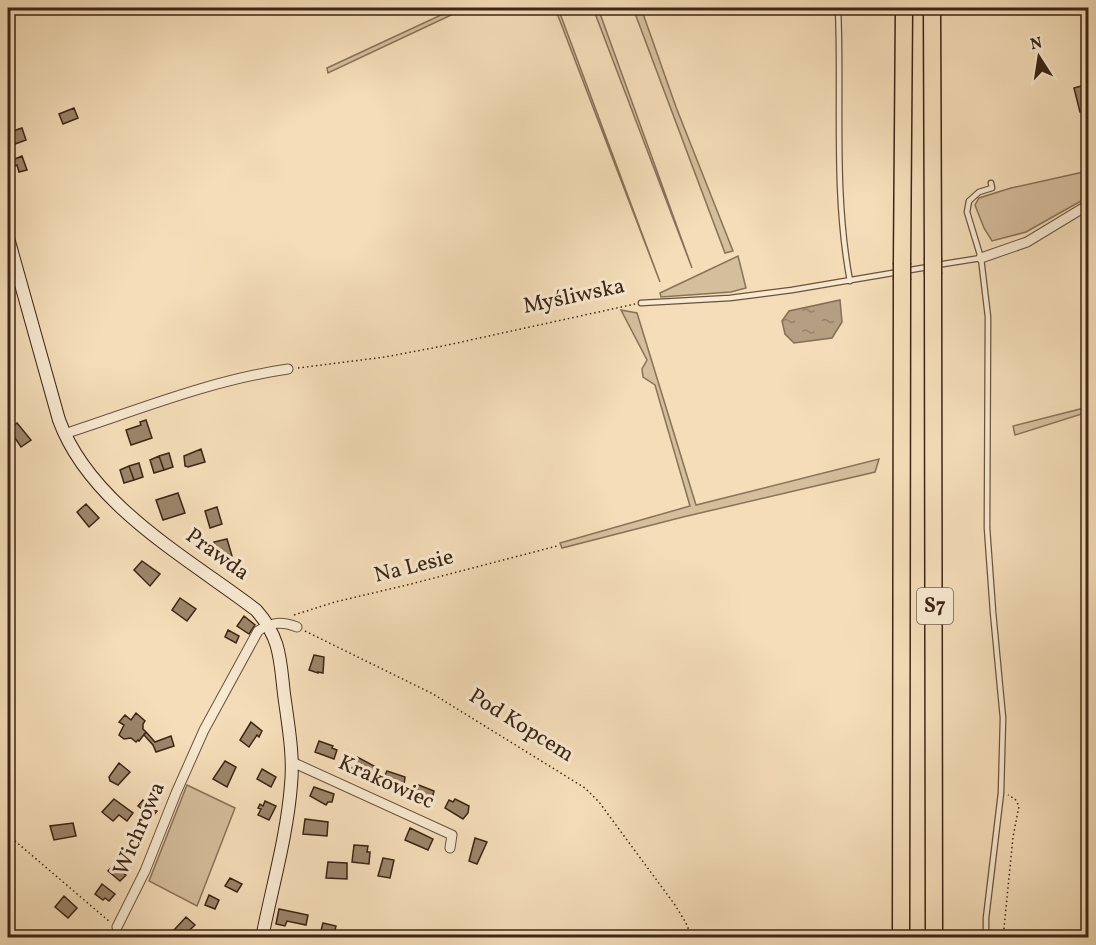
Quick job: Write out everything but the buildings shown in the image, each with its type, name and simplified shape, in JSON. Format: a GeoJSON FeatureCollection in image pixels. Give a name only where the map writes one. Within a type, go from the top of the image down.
{"type":"FeatureCollection","features":[{"type":"Feature","properties":{"kind":"highway","name":"S7"},"geometry":{"type":"LineString","coordinates":[[901,938],[904,8]]}},
{"type":"Feature","properties":{"kind":"highway","name":"S7"},"geometry":{"type":"LineString","coordinates":[[932,8],[934,938]]}},
{"type":"Feature","properties":{"kind":"street","name":"Myśliwska"},"geometry":{"type":"LineString","coordinates":[[981,258],[1027,242],[1089,205]]}},
{"type":"Feature","properties":{"kind":"street","name":"Prawda"},"geometry":{"type":"LineString","coordinates":[[8,238],[64,434],[79,460],[131,516],[275,623],[274,634],[279,655],[292,762],[288,811],[262,938]]}},
{"type":"Feature","properties":{"kind":"street"},"geometry":{"type":"LineString","coordinates":[[64,434],[198,390],[288,369]]}},
{"type":"Feature","properties":{"kind":"street"},"geometry":{"type":"LineString","coordinates":[[275,623],[297,627]]}},
{"type":"Feature","properties":{"kind":"street","name":"Wichrowa"},"geometry":{"type":"LineString","coordinates":[[117,927],[145,871],[204,730],[258,631],[275,623]]}},
{"type":"Feature","properties":{"kind":"street","name":"Krakowiec"},"geometry":{"type":"LineString","coordinates":[[292,762],[452,835],[450,848]]}},
{"type":"Feature","properties":{"kind":"lane"},"geometry":{"type":"LineString","coordinates":[[838,8],[840,192],[845,255],[850,280]]}},
{"type":"Feature","properties":{"kind":"lane"},"geometry":{"type":"LineString","coordinates":[[986,938],[986,918],[1001,793],[1003,718],[987,528],[988,317],[981,258],[967,212],[969,201],[979,192],[992,188],[991,183]]}},
{"type":"Feature","properties":{"kind":"lane","name":"Myśliwska"},"geometry":{"type":"LineString","coordinates":[[641,303],[729,298],[981,258]]}},
{"type":"Feature","properties":{"kind":"path","name":"Myśliwska"},"geometry":{"type":"LineString","coordinates":[[288,369],[385,357],[641,303]]}},
{"type":"Feature","properties":{"kind":"path","name":"Na Lesie"},"geometry":{"type":"LineString","coordinates":[[275,623],[286,617],[335,602],[557,546]]}},
{"type":"Feature","properties":{"kind":"path","name":"Pod Kopcem"},"geometry":{"type":"LineString","coordinates":[[297,627],[433,694],[585,788],[599,802],[675,904],[692,938]]}},
{"type":"Feature","properties":{"kind":"path"},"geometry":{"type":"LineString","coordinates":[[1001,793],[1015,799],[1018,806],[1012,837],[1003,938]]}},
{"type":"Feature","properties":{"kind":"path"},"geometry":{"type":"LineString","coordinates":[[8,835],[117,927]]}},
{"type":"Feature","properties":{"kind":"shaded area"},"geometry":{"type":"Polygon","coordinates":[[[456,8],[466,8],[328,73],[327,68],[456,8]]]}},
{"type":"Feature","properties":{"kind":"shaded area"},"geometry":{"type":"Polygon","coordinates":[[[555,8],[558,8],[660,282],[555,8]]]}},
{"type":"Feature","properties":{"kind":"shaded area"},"geometry":{"type":"Polygon","coordinates":[[[593,8],[598,8],[692,268],[593,8]]]}},
{"type":"Feature","properties":{"kind":"shaded area"},"geometry":{"type":"Polygon","coordinates":[[[633,8],[641,8],[676,107],[733,251],[725,253],[633,8]]]}},
{"type":"Feature","properties":{"kind":"shaded area"},"geometry":{"type":"Polygon","coordinates":[[[1088,171],[1088,197],[1026,232],[992,241],[975,205],[979,198],[1011,188],[1088,171]]]}},
{"type":"Feature","properties":{"kind":"shaded area"},"geometry":{"type":"Polygon","coordinates":[[[738,256],[746,288],[731,292],[661,297],[660,293],[738,256]]]}},
{"type":"Feature","properties":{"kind":"shaded area"},"geometry":{"type":"Polygon","coordinates":[[[621,310],[637,313],[696,505],[879,459],[875,472],[562,548],[560,543],[690,506],[655,385],[643,377],[642,369],[647,360],[621,310]]]}},
{"type":"Feature","properties":{"kind":"shaded area"},"geometry":{"type":"Polygon","coordinates":[[[1088,407],[1088,412],[1015,435],[1013,426],[1088,407]]]}},
{"type":"Feature","properties":{"kind":"shaded area"},"geometry":{"type":"Polygon","coordinates":[[[187,785],[235,808],[197,906],[149,881],[187,785]]]}},
{"type":"Feature","properties":{"kind":"water"},"geometry":{"type":"Polygon","coordinates":[[[840,300],[842,322],[832,338],[794,343],[785,334],[782,321],[789,311],[840,300]]]}}]}
